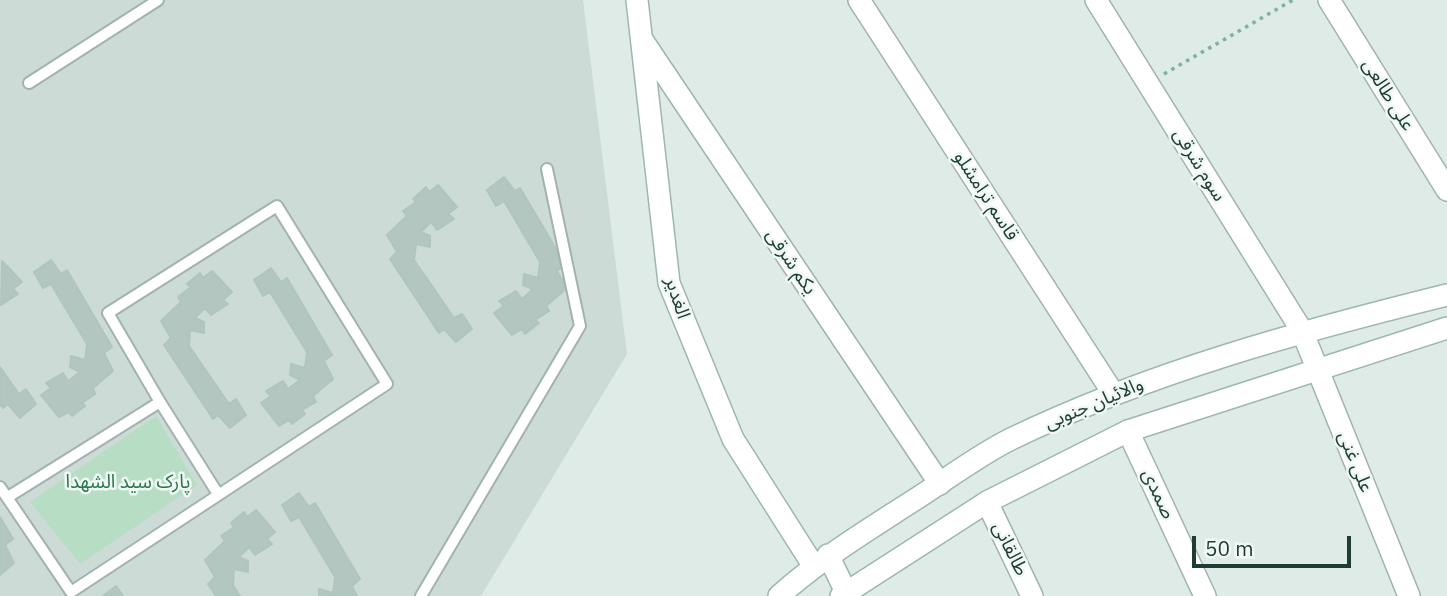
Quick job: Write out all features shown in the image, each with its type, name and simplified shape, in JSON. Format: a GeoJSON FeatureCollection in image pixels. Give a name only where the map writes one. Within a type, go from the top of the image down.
{"type":"FeatureCollection","features":[{"type":"Feature","properties":{"kind":"street","name":"الغدیر"},"geometry":{"type":"LineString","coordinates":[[637,0],[669,283],[733,439],[845,595]]}},
{"type":"Feature","properties":{"kind":"street","name":"قاسم ترامشلو"},"geometry":{"type":"LineString","coordinates":[[859,0],[1113,393]]}},
{"type":"Feature","properties":{"kind":"street","name":"سوم شرقی"},"geometry":{"type":"LineString","coordinates":[[1096,0],[1302,331],[1317,368]]}},
{"type":"Feature","properties":{"kind":"street","name":"علی طالعی"},"geometry":{"type":"LineString","coordinates":[[1329,0],[1447,190]]}},
{"type":"Feature","properties":{"kind":"street","name":"یکم شرقی"},"geometry":{"type":"LineString","coordinates":[[643,41],[940,484]]}},
{"type":"Feature","properties":{"kind":"street","name":"والائیان جنوبی"},"geometry":{"type":"LineString","coordinates":[[779,596],[821,560],[1009,440],[1113,393],[1302,331],[1447,295]]}},
{"type":"Feature","properties":{"kind":"street","name":"والائیان جنوبی"},"geometry":{"type":"LineString","coordinates":[[845,595],[987,502],[1128,431],[1447,328]]}},
{"type":"Feature","properties":{"kind":"street","name":"علی غنی"},"geometry":{"type":"LineString","coordinates":[[1317,368],[1409,596]]}},
{"type":"Feature","properties":{"kind":"street","name":"صمدی"},"geometry":{"type":"LineString","coordinates":[[1128,431],[1205,596]]}},
{"type":"Feature","properties":{"kind":"street","name":"طالقانی"},"geometry":{"type":"LineString","coordinates":[[987,502],[1032,596]]}},
{"type":"Feature","properties":{"kind":"lane"},"geometry":{"type":"LineString","coordinates":[[29,83],[158,0]]}},
{"type":"Feature","properties":{"kind":"lane"},"geometry":{"type":"LineString","coordinates":[[421,596],[580,326],[547,169]]}},
{"type":"Feature","properties":{"kind":"lane"},"geometry":{"type":"LineString","coordinates":[[0,487],[71,592],[387,384],[277,206],[108,313],[218,494]]}},
{"type":"Feature","properties":{"kind":"lane"},"geometry":{"type":"LineString","coordinates":[[8,498],[160,402]]}},
{"type":"Feature","properties":{"kind":"path"},"geometry":{"type":"LineString","coordinates":[[1148,84],[1293,0]]}},
{"type":"Feature","properties":{"kind":"shaded area"},"geometry":{"type":"Polygon","coordinates":[[[0,0],[583,0],[627,354],[481,596],[0,596],[0,0]]]}},
{"type":"Feature","properties":{"kind":"green space","name":"پارک سید الشهدا"},"geometry":{"type":"Polygon","coordinates":[[[156,416],[197,485],[80,564],[30,502],[156,416]]]}},
{"type":"Feature","properties":{"kind":"building"},"geometry":{"type":"Polygon","coordinates":[[[504,177],[515,191],[520,188],[565,264],[557,271],[567,288],[546,306],[549,311],[535,320],[539,323],[525,334],[522,329],[512,335],[494,313],[504,306],[499,301],[516,291],[522,299],[533,289],[523,285],[524,274],[538,278],[540,262],[504,201],[496,206],[487,190],[504,177]]]}},
{"type":"Feature","properties":{"kind":"building"},"geometry":{"type":"Polygon","coordinates":[[[438,185],[457,207],[448,214],[454,219],[437,230],[431,222],[421,232],[430,236],[430,247],[416,244],[414,260],[454,318],[462,314],[472,329],[456,342],[444,329],[439,333],[390,259],[397,252],[387,235],[407,216],[403,211],[416,202],[413,199],[426,187],[429,192],[438,185]]]}},
{"type":"Feature","properties":{"kind":"building"},"geometry":{"type":"Polygon","coordinates":[[[51,260],[61,274],[67,270],[112,347],[104,353],[113,371],[93,388],[95,394],[82,403],[85,406],[72,416],[69,412],[59,417],[41,395],[51,388],[46,383],[63,373],[68,381],[80,372],[70,367],[71,356],[85,360],[87,344],[51,284],[43,288],[34,272],[51,260]]]}},
{"type":"Feature","properties":{"kind":"building"},"geometry":{"type":"Polygon","coordinates":[[[2,261],[22,282],[13,289],[18,294],[1,305],[2,261]]]}},
{"type":"Feature","properties":{"kind":"building"},"geometry":{"type":"Polygon","coordinates":[[[271,268],[281,282],[287,278],[332,355],[324,361],[333,379],[313,396],[316,402],[302,410],[305,414],[292,424],[289,420],[279,426],[261,403],[271,396],[266,391],[283,381],[288,389],[300,380],[290,375],[291,364],[305,368],[307,352],[270,292],[263,296],[254,280],[271,268]]]}},
{"type":"Feature","properties":{"kind":"building"},"geometry":{"type":"Polygon","coordinates":[[[212,271],[232,292],[223,300],[228,304],[211,315],[205,308],[195,318],[204,322],[204,333],[190,330],[189,346],[229,404],[236,399],[246,415],[230,428],[218,415],[213,419],[164,345],[171,338],[161,321],[181,302],[178,297],[191,287],[187,284],[200,273],[203,278],[212,271]]]}},
{"type":"Feature","properties":{"kind":"building"},"geometry":{"type":"Polygon","coordinates":[[[0,367],[19,394],[26,389],[36,404],[20,418],[8,404],[3,408],[0,404],[0,367]]]}},
{"type":"Feature","properties":{"kind":"building"},"geometry":{"type":"Polygon","coordinates":[[[299,493],[309,507],[315,503],[360,579],[352,586],[357,596],[319,596],[319,589],[333,593],[335,577],[299,517],[291,521],[282,505],[299,493]]]}},
{"type":"Feature","properties":{"kind":"building"},"geometry":{"type":"Polygon","coordinates":[[[256,510],[275,532],[267,539],[272,544],[255,555],[249,547],[239,557],[248,561],[248,572],[234,569],[233,585],[240,596],[216,596],[208,584],[215,577],[205,560],[225,541],[221,536],[234,527],[231,523],[244,512],[247,517],[256,510]]]}},
{"type":"Feature","properties":{"kind":"building"},"geometry":{"type":"Polygon","coordinates":[[[0,517],[13,539],[5,545],[14,563],[0,575],[0,517]]]}},
{"type":"Feature","properties":{"kind":"building"},"geometry":{"type":"Polygon","coordinates":[[[116,586],[123,596],[103,596],[116,586]]]}}]}
